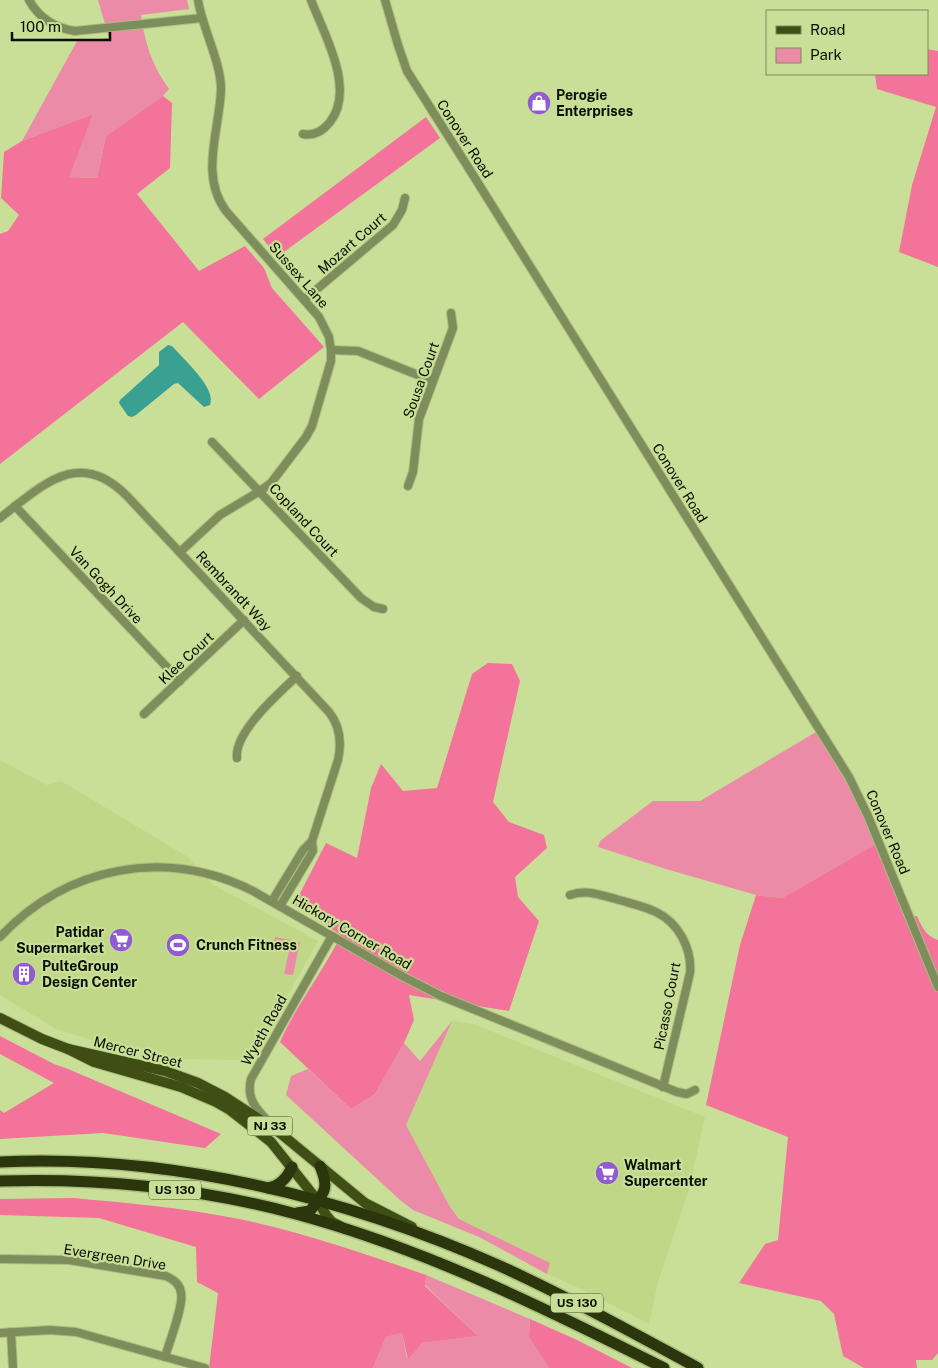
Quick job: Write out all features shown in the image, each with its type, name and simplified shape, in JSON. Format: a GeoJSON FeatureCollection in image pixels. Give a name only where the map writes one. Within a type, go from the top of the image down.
{"type":"FeatureCollection","features":[{"type":"Feature","properties":{"kind":"highway","name":"US 130"},"geometry":{"type":"LineString","coordinates":[[0,1162],[81,1162],[147,1167],[213,1177],[268,1188],[318,1201],[416,1233],[498,1266],[562,1296],[698,1368]]}},
{"type":"Feature","properties":{"kind":"highway"},"geometry":{"type":"LineString","coordinates":[[296,1214],[310,1211],[326,1188],[325,1178],[320,1166]]}},
{"type":"Feature","properties":{"kind":"highway"},"geometry":{"type":"LineString","coordinates":[[268,1188],[285,1180],[292,1167]]}},
{"type":"Feature","properties":{"kind":"highway","name":"US 130"},"geometry":{"type":"LineString","coordinates":[[0,1181],[93,1182],[162,1188],[231,1199],[296,1214],[385,1241],[450,1266],[576,1323],[664,1368]]}},
{"type":"Feature","properties":{"kind":"main road","name":"Mercer Street"},"geometry":{"type":"LineString","coordinates":[[0,1018],[94,1062],[181,1087],[216,1102],[240,1117],[276,1147],[332,1222],[345,1229]]}},
{"type":"Feature","properties":{"kind":"main road","name":"Mercer Street"},"geometry":{"type":"LineString","coordinates":[[68,1049],[165,1070],[198,1083],[225,1097],[280,1133],[365,1203],[451,1246]]}},
{"type":"Feature","properties":{"kind":"street"},"geometry":{"type":"LineString","coordinates":[[28,0],[37,13],[51,23],[61,28],[75,31],[202,18]]}},
{"type":"Feature","properties":{"kind":"street","name":"Sussex Lane"},"geometry":{"type":"LineString","coordinates":[[180,552],[220,515],[260,492],[280,473],[300,448],[309,432],[330,366],[331,350],[329,337],[324,325],[218,200],[214,189],[212,168],[221,89],[198,0]]}},
{"type":"Feature","properties":{"kind":"street"},"geometry":{"type":"LineString","coordinates":[[303,134],[313,135],[327,125],[337,110],[341,94],[338,70],[311,0]]}},
{"type":"Feature","properties":{"kind":"street","name":"Conover Road"},"geometry":{"type":"LineString","coordinates":[[385,0],[402,58],[414,83],[849,777],[868,816],[938,988]]}},
{"type":"Feature","properties":{"kind":"street","name":"Mozart Court"},"geometry":{"type":"LineString","coordinates":[[304,300],[393,225],[402,210],[405,198]]}},
{"type":"Feature","properties":{"kind":"street","name":"Sousa Court"},"geometry":{"type":"LineString","coordinates":[[408,486],[413,472],[419,419],[453,328],[451,313]]}},
{"type":"Feature","properties":{"kind":"street"},"geometry":{"type":"LineString","coordinates":[[331,350],[358,351],[434,380]]}},
{"type":"Feature","properties":{"kind":"street","name":"Copland Court"},"geometry":{"type":"LineString","coordinates":[[212,442],[361,598],[374,607],[382,609]]}},
{"type":"Feature","properties":{"kind":"street","name":"Rembrandt Way"},"geometry":{"type":"LineString","coordinates":[[0,518],[44,484],[57,477],[73,473],[96,475],[105,478],[117,487],[180,552],[333,716],[337,724],[340,742],[339,753],[312,841],[312,853],[280,906]]}},
{"type":"Feature","properties":{"kind":"street","name":"Van Gogh Drive"},"geometry":{"type":"LineString","coordinates":[[15,506],[180,681]]}},
{"type":"Feature","properties":{"kind":"street","name":"Klee Court"},"geometry":{"type":"LineString","coordinates":[[144,714],[244,620]]}},
{"type":"Feature","properties":{"kind":"street"},"geometry":{"type":"LineString","coordinates":[[237,758],[236,751],[239,742],[251,725],[262,710],[297,676]]}},
{"type":"Feature","properties":{"kind":"street","name":"Rembrandt Way"},"geometry":{"type":"LineString","coordinates":[[272,901],[303,850],[312,841]]}},
{"type":"Feature","properties":{"kind":"street","name":"Hickory Corner Road"},"geometry":{"type":"LineString","coordinates":[[0,937],[31,910],[53,895],[83,880],[124,869],[165,868],[204,873],[236,883],[272,901],[402,976],[441,996],[676,1092],[686,1094],[695,1090]]}},
{"type":"Feature","properties":{"kind":"street","name":"Picasso Court"},"geometry":{"type":"LineString","coordinates":[[570,894],[590,892],[655,911],[671,922],[682,937],[689,954],[690,973],[663,1087]]}},
{"type":"Feature","properties":{"kind":"street","name":"Wyeth Road"},"geometry":{"type":"LineString","coordinates":[[280,1133],[256,1110],[250,1097],[250,1084],[257,1068],[332,936]]}},
{"type":"Feature","properties":{"kind":"street","name":"Evergreen Drive"},"geometry":{"type":"LineString","coordinates":[[0,1259],[69,1260],[166,1276],[172,1279],[180,1288],[182,1300],[165,1357]]}},
{"type":"Feature","properties":{"kind":"street"},"geometry":{"type":"LineString","coordinates":[[0,1333],[50,1330],[76,1332],[205,1368]]}},
{"type":"Feature","properties":{"kind":"street"},"geometry":{"type":"LineString","coordinates":[[11,1332],[13,1368]]}},
{"type":"Feature","properties":{"kind":"shaded area"},"geometry":{"type":"Polygon","coordinates":[[[928,49],[938,51],[938,267],[899,252],[912,185],[936,107],[877,89],[875,75],[928,75],[928,49]]]}},
{"type":"Feature","properties":{"kind":"shaded area"},"geometry":{"type":"Polygon","coordinates":[[[163,96],[172,103],[170,168],[137,194],[199,271],[245,246],[264,268],[272,288],[324,347],[259,399],[183,322],[0,464],[0,234],[8,231],[19,215],[1,198],[4,152],[22,141],[93,114],[69,177],[97,178],[106,136],[163,96]]]}},
{"type":"Feature","properties":{"kind":"shaded area"},"geometry":{"type":"Polygon","coordinates":[[[426,117],[440,138],[277,257],[263,239],[426,117]]]}},
{"type":"Feature","properties":{"kind":"shaded area"},"geometry":{"type":"Polygon","coordinates":[[[488,663],[512,664],[520,681],[493,802],[509,822],[544,835],[547,848],[515,877],[518,897],[539,921],[509,1011],[409,995],[414,1020],[404,1043],[375,1094],[351,1109],[280,1042],[294,1014],[341,935],[294,905],[326,843],[357,858],[371,788],[381,764],[403,791],[437,788],[472,674],[488,663]]]}},
{"type":"Feature","properties":{"kind":"shaded area"},"geometry":{"type":"Polygon","coordinates":[[[0,760],[47,785],[61,781],[188,857],[212,884],[318,941],[254,1055],[240,1060],[163,1059],[131,1052],[56,1029],[0,995],[0,760]]]}},
{"type":"Feature","properties":{"kind":"shaded area"},"geometry":{"type":"Polygon","coordinates":[[[876,844],[905,917],[917,916],[928,934],[938,940],[938,1353],[932,1360],[916,1360],[917,1368],[864,1368],[843,1356],[834,1314],[821,1301],[739,1283],[765,1244],[778,1240],[788,1137],[706,1105],[740,945],[756,895],[782,898],[876,844]]]}},
{"type":"Feature","properties":{"kind":"shaded area"},"geometry":{"type":"Polygon","coordinates":[[[452,1021],[473,1024],[705,1117],[689,1189],[658,1282],[649,1324],[579,1288],[547,1274],[549,1263],[459,1219],[450,1207],[406,1125],[452,1021]]]}},
{"type":"Feature","properties":{"kind":"shaded area"},"geometry":{"type":"Polygon","coordinates":[[[0,1036],[54,1064],[221,1134],[205,1148],[103,1133],[0,1139],[0,1110],[4,1113],[54,1083],[0,1054],[0,1036]]]}},
{"type":"Feature","properties":{"kind":"shaded area"},"geometry":{"type":"Polygon","coordinates":[[[73,1198],[177,1209],[239,1219],[310,1237],[380,1259],[426,1275],[425,1286],[478,1336],[422,1343],[408,1359],[402,1333],[386,1337],[373,1368],[209,1368],[218,1293],[197,1282],[196,1247],[99,1218],[0,1215],[0,1199],[73,1198]]]}},
{"type":"Feature","properties":{"kind":"shaded area"},"geometry":{"type":"Polygon","coordinates":[[[530,1319],[632,1368],[549,1368],[529,1337],[530,1319]]]}},
{"type":"Feature","properties":{"kind":"green space"},"geometry":{"type":"Polygon","coordinates":[[[98,0],[187,0],[189,9],[141,15],[150,54],[158,72],[169,89],[163,96],[106,136],[97,178],[68,177],[93,114],[22,141],[77,41],[109,38],[98,0]]]}},
{"type":"Feature","properties":{"kind":"green space"},"geometry":{"type":"Polygon","coordinates":[[[816,732],[858,801],[876,844],[782,898],[756,895],[598,847],[600,841],[653,801],[700,801],[816,732]]]}},
{"type":"Feature","properties":{"kind":"green space"},"geometry":{"type":"Polygon","coordinates":[[[275,937],[300,942],[293,975],[284,974],[290,946],[274,943],[275,937]]]}},
{"type":"Feature","properties":{"kind":"green space"},"geometry":{"type":"Polygon","coordinates":[[[452,1021],[406,1125],[450,1207],[459,1219],[550,1263],[547,1274],[479,1237],[413,1210],[286,1095],[291,1076],[308,1069],[351,1109],[375,1094],[404,1043],[420,1061],[452,1021]]]}},
{"type":"Feature","properties":{"kind":"green space"},"geometry":{"type":"Polygon","coordinates":[[[426,1275],[530,1319],[529,1337],[549,1368],[373,1368],[386,1337],[402,1333],[407,1358],[422,1343],[478,1336],[425,1285],[426,1275]]]}},
{"type":"Feature","properties":{"kind":"water"},"geometry":{"type":"Polygon","coordinates":[[[168,345],[172,346],[204,382],[209,390],[210,405],[204,407],[178,383],[174,384],[136,415],[128,416],[119,403],[120,400],[159,365],[159,352],[168,345]]]}},
{"type":"Feature","properties":{"kind":"place","name":"Perogie Enterprises"},"geometry":{"type":"Point","coordinates":[539,103]}},
{"type":"Feature","properties":{"kind":"place","name":"Patidar Supermarket"},"geometry":{"type":"Point","coordinates":[121,940]}},
{"type":"Feature","properties":{"kind":"place","name":"Crunch Fitness"},"geometry":{"type":"Point","coordinates":[178,945]}},
{"type":"Feature","properties":{"kind":"place","name":"PulteGroup Design Center"},"geometry":{"type":"Point","coordinates":[24,974]}},
{"type":"Feature","properties":{"kind":"place","name":"Walmart Supercenter"},"geometry":{"type":"Point","coordinates":[607,1173]}}]}
